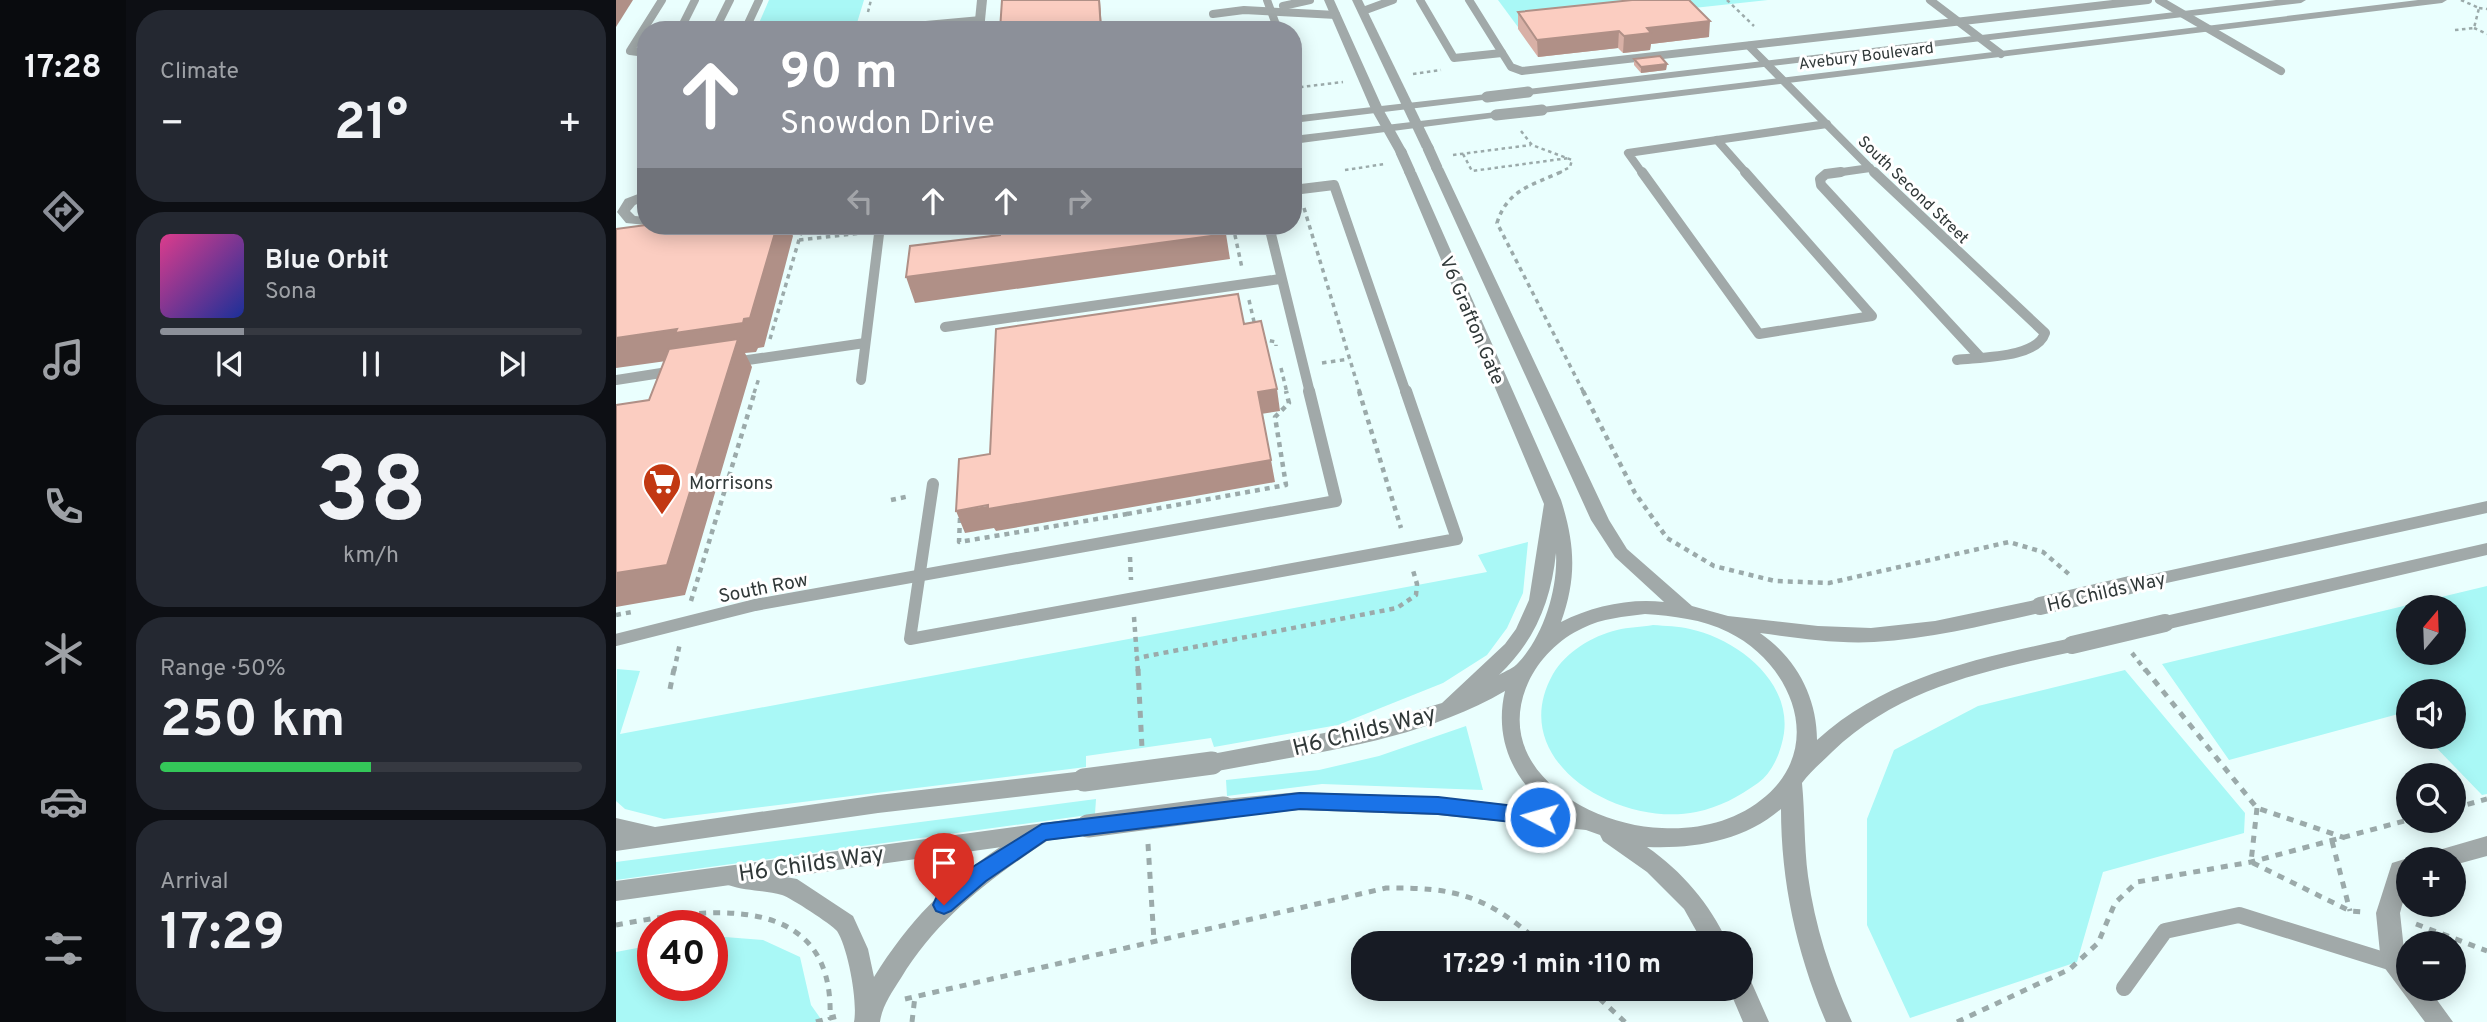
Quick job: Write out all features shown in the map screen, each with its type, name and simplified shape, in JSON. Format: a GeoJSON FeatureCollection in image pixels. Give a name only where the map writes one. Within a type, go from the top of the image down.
{"type":"FeatureCollection","features":[{"type":"Feature","properties":{"kind":"street"},"geometry":{"type":"LineString","coordinates":[[980,21],[982,0]]}},
{"type":"Feature","properties":{"kind":"street","name":"V6 Grafton Gate"},"geometry":{"type":"LineString","coordinates":[[1329,0],[1377,109],[1401,152],[1552,500],[1564,536],[1566,577],[1558,610],[1540,647]]}},
{"type":"Feature","properties":{"kind":"street","name":"V6 Grafton Gate"},"geometry":{"type":"LineString","coordinates":[[1357,0],[1418,125],[1600,520],[1621,553],[1685,610]]}},
{"type":"Feature","properties":{"kind":"street","name":"Avebury Boulevard"},"geometry":{"type":"LineString","coordinates":[[1302,119],[2301,0]]}},
{"type":"Feature","properties":{"kind":"street","name":"Avebury Boulevard"},"geometry":{"type":"LineString","coordinates":[[1302,139],[2442,0]]}},
{"type":"Feature","properties":{"kind":"street"},"geometry":{"type":"LineString","coordinates":[[637,199],[619,212],[631,220],[637,220]]}},
{"type":"Feature","properties":{"kind":"street"},"geometry":{"type":"LineString","coordinates":[[1445,710],[1511,650],[1530,622],[1540,598],[1552,500]]}},
{"type":"Feature","properties":{"kind":"street","name":"H6 Childs Way"},"geometry":{"type":"LineString","coordinates":[[1721,621],[1814,633],[1870,635],[1942,626],[2487,507]]}},
{"type":"Feature","properties":{"kind":"street"},"geometry":{"type":"LineString","coordinates":[[1596,825],[1644,837],[1699,835],[1731,828],[1766,809],[1864,714],[1919,685],[1962,671],[2487,549]]}},
{"type":"Feature","properties":{"kind":"street"},"geometry":{"type":"LineString","coordinates":[[1709,931],[1692,902],[1655,865],[1553,800],[1526,770],[1512,737],[1510,704],[1520,672],[1540,647],[1570,626],[1605,612],[1645,607],[1685,610],[1721,621],[1758,640],[1786,667],[1804,699],[1810,734],[1796,777],[1791,843],[1797,896],[1834,1012]]}},
{"type":"Feature","properties":{"kind":"street","name":"H6 Childs Way"},"geometry":{"type":"LineString","coordinates":[[616,842],[878,804],[1212,763],[1387,729],[1486,695],[1520,672]]}},
{"type":"Feature","properties":{"kind":"street","name":"H6 Childs Way"},"geometry":{"type":"LineString","coordinates":[[616,891],[1224,808],[1300,801],[1438,806],[1596,825]]}},
{"type":"Feature","properties":{"kind":"street"},"geometry":{"type":"LineString","coordinates":[[616,827],[660,836]]}},
{"type":"Feature","properties":{"kind":"street"},"geometry":{"type":"LineString","coordinates":[[868,1015],[913,939],[944,905],[978,874],[1042,832]]}},
{"type":"Feature","properties":{"kind":"street"},"geometry":{"type":"LineString","coordinates":[[2466,852],[2487,846]]}},
{"type":"Feature","properties":{"kind":"street"},"geometry":{"type":"LineString","coordinates":[[719,876],[789,886],[845,923],[856,949],[868,1015]]}},
{"type":"Feature","properties":{"kind":"street"},"geometry":{"type":"LineString","coordinates":[[2396,886],[2389,913],[2393,963],[2396,967]]}},
{"type":"Feature","properties":{"kind":"street"},"geometry":{"type":"LineString","coordinates":[[1747,1001],[1755,1019]]}},
{"type":"Feature","properties":{"kind":"street"},"geometry":{"type":"LineString","coordinates":[[2423,1001],[2440,1022]]}},
{"type":"Feature","properties":{"kind":"lane"},"geometry":{"type":"LineString","coordinates":[[649,21],[662,0]]}},
{"type":"Feature","properties":{"kind":"lane"},"geometry":{"type":"LineString","coordinates":[[684,21],[695,0]]}},
{"type":"Feature","properties":{"kind":"lane"},"geometry":{"type":"LineString","coordinates":[[720,21],[730,0]]}},
{"type":"Feature","properties":{"kind":"lane"},"geometry":{"type":"LineString","coordinates":[[749,21],[759,0]]}},
{"type":"Feature","properties":{"kind":"lane"},"geometry":{"type":"LineString","coordinates":[[1267,0],[1275,21]]}},
{"type":"Feature","properties":{"kind":"lane"},"geometry":{"type":"LineString","coordinates":[[1271,11],[1310,0]]}},
{"type":"Feature","properties":{"kind":"lane"},"geometry":{"type":"LineString","coordinates":[[1363,11],[1393,0]]}},
{"type":"Feature","properties":{"kind":"lane"},"geometry":{"type":"LineString","coordinates":[[1420,0],[1454,58],[1502,53]]}},
{"type":"Feature","properties":{"kind":"lane"},"geometry":{"type":"LineString","coordinates":[[1469,0],[1511,67],[1528,71],[2148,0]]}},
{"type":"Feature","properties":{"kind":"lane"},"geometry":{"type":"LineString","coordinates":[[1930,0],[2001,54]]}},
{"type":"Feature","properties":{"kind":"lane"},"geometry":{"type":"LineString","coordinates":[[2159,0],[2281,71]]}},
{"type":"Feature","properties":{"kind":"lane"},"geometry":{"type":"LineString","coordinates":[[1213,17],[1271,11],[1336,15]]}},
{"type":"Feature","properties":{"kind":"lane"},"geometry":{"type":"LineString","coordinates":[[637,41],[631,51],[637,52]]}},
{"type":"Feature","properties":{"kind":"lane","name":"South Second Street"},"geometry":{"type":"LineString","coordinates":[[1749,46],[1870,168],[2045,333],[2042,342],[2030,350],[1980,357]]}},
{"type":"Feature","properties":{"kind":"lane"},"geometry":{"type":"LineString","coordinates":[[1717,140],[1872,316],[1759,334],[1628,153],[1717,140],[1827,124]]}},
{"type":"Feature","properties":{"kind":"lane"},"geometry":{"type":"LineString","coordinates":[[1870,168],[1826,174],[1820,179],[1821,184],[1980,357]]}},
{"type":"Feature","properties":{"kind":"lane"},"geometry":{"type":"LineString","coordinates":[[933,484],[910,639],[1457,539],[1334,185],[1302,189]]}},
{"type":"Feature","properties":{"kind":"lane"},"geometry":{"type":"LineString","coordinates":[[861,380],[879,235]]}},
{"type":"Feature","properties":{"kind":"lane"},"geometry":{"type":"LineString","coordinates":[[945,327],[1280,279],[1271,235]]}},
{"type":"Feature","properties":{"kind":"lane","name":"South Row"},"geometry":{"type":"LineString","coordinates":[[616,640],[755,605],[918,578],[1336,501],[1280,279]]}},
{"type":"Feature","properties":{"kind":"lane"},"geometry":{"type":"LineString","coordinates":[[724,363],[865,343]]}},
{"type":"Feature","properties":{"kind":"lane"},"geometry":{"type":"LineString","coordinates":[[1957,360],[1980,357]]}},
{"type":"Feature","properties":{"kind":"lane"},"geometry":{"type":"LineString","coordinates":[[616,380],[684,370]]}},
{"type":"Feature","properties":{"kind":"lane"},"geometry":{"type":"LineString","coordinates":[[2124,988],[2165,931],[2239,915],[2393,963]]}},
{"type":"Feature","properties":{"kind":"path"},"geometry":{"type":"LineString","coordinates":[[1727,0],[1761,34]]}},
{"type":"Feature","properties":{"kind":"path"},"geometry":{"type":"LineString","coordinates":[[2461,0],[2487,9]]}},
{"type":"Feature","properties":{"kind":"path"},"geometry":{"type":"LineString","coordinates":[[2474,28],[2479,8]]}},
{"type":"Feature","properties":{"kind":"path"},"geometry":{"type":"LineString","coordinates":[[2455,30],[2474,28],[2487,34]]}},
{"type":"Feature","properties":{"kind":"path"},"geometry":{"type":"LineString","coordinates":[[1302,87],[1343,82]]}},
{"type":"Feature","properties":{"kind":"path"},"geometry":{"type":"LineString","coordinates":[[1517,127],[1532,145],[1570,158]]}},
{"type":"Feature","properties":{"kind":"path"},"geometry":{"type":"LineString","coordinates":[[1463,154],[1472,171],[1570,158]]}},
{"type":"Feature","properties":{"kind":"path"},"geometry":{"type":"LineString","coordinates":[[1570,158],[1570,167],[1553,178],[1521,188],[1501,205],[1497,223],[1635,493],[1667,538],[1714,566],[1775,581],[1829,583],[2009,542],[2034,546],[2058,560],[2075,582]]}},
{"type":"Feature","properties":{"kind":"path"},"geometry":{"type":"LineString","coordinates":[[1143,754],[1137,658],[1397,608],[1416,595],[1418,584],[1302,209]]}},
{"type":"Feature","properties":{"kind":"path"},"geometry":{"type":"LineString","coordinates":[[670,689],[684,623],[800,235]]}},
{"type":"Feature","properties":{"kind":"path"},"geometry":{"type":"LineString","coordinates":[[1127,514],[1286,485],[1275,417],[1289,403],[1276,342],[1258,338],[1235,235]]}},
{"type":"Feature","properties":{"kind":"path"},"geometry":{"type":"LineString","coordinates":[[2127,647],[2257,808],[2345,838]]}},
{"type":"Feature","properties":{"kind":"path"},"geometry":{"type":"LineString","coordinates":[[2466,805],[2487,799]]}},
{"type":"Feature","properties":{"kind":"path"},"geometry":{"type":"LineString","coordinates":[[2257,808],[2251,862],[2350,911],[2389,913],[2487,951]]}},
{"type":"Feature","properties":{"kind":"path"},"geometry":{"type":"LineString","coordinates":[[1148,834],[1154,941]]}},
{"type":"Feature","properties":{"kind":"path"},"geometry":{"type":"LineString","coordinates":[[2332,841],[2350,911]]}},
{"type":"Feature","properties":{"kind":"path"},"geometry":{"type":"LineString","coordinates":[[816,1022],[868,1015],[915,996],[1386,888],[1440,887],[1466,892],[1511,916],[1527,931]]}},
{"type":"Feature","properties":{"kind":"path"},"geometry":{"type":"LineString","coordinates":[[616,925],[737,910],[773,917],[797,931],[821,959],[831,1001],[830,1018]]}},
{"type":"Feature","properties":{"kind":"path"},"geometry":{"type":"LineString","coordinates":[[912,1022],[915,996]]}},
{"type":"Feature","properties":{"kind":"path"},"geometry":{"type":"LineString","coordinates":[[1602,1001],[1625,1022]]}},
{"type":"Feature","properties":{"kind":"shaded area"},"geometry":{"type":"Polygon","coordinates":[[[769,0],[864,0],[858,21],[760,21],[769,0]]]}},
{"type":"Feature","properties":{"kind":"shaded area"},"geometry":{"type":"Polygon","coordinates":[[[1498,0],[1768,0],[1518,27],[1498,0]]]}},
{"type":"Feature","properties":{"kind":"shaded area"},"geometry":{"type":"Polygon","coordinates":[[[1528,542],[1523,593],[1507,628],[1487,655],[1443,683],[1338,725],[1214,747],[1211,738],[1086,756],[1086,767],[664,819],[625,809],[616,801],[617,669],[640,671],[620,734],[1487,572],[1478,555],[1528,542]]]}},
{"type":"Feature","properties":{"kind":"shaded area"},"geometry":{"type":"Polygon","coordinates":[[[2487,586],[2487,794],[2482,795],[2466,778],[2466,763],[2451,763],[2438,749],[2466,749],[2466,679],[2396,679],[2396,715],[2229,760],[2162,664],[2396,608],[2396,665],[2466,665],[2466,595],[2450,595],[2487,586]]]}},
{"type":"Feature","properties":{"kind":"shaded area"},"geometry":{"type":"Polygon","coordinates":[[[1653,625],[1685,628],[1726,642],[1757,665],[1779,696],[1784,714],[1784,733],[1776,761],[1758,783],[1736,797],[1705,810],[1666,814],[1634,809],[1604,798],[1577,782],[1556,760],[1544,735],[1542,706],[1558,666],[1589,641],[1626,628],[1653,625]]]}},
{"type":"Feature","properties":{"kind":"shaded area"},"geometry":{"type":"Polygon","coordinates":[[[2125,670],[2245,813],[2244,833],[2103,872],[2077,962],[1910,1018],[1867,925],[1867,819],[1894,750],[1978,706],[2125,670]]]}},
{"type":"Feature","properties":{"kind":"shaded area"},"geometry":{"type":"Polygon","coordinates":[[[1466,726],[1483,790],[1322,784],[1227,796],[1226,780],[1319,770],[1379,756],[1466,726]]]}},
{"type":"Feature","properties":{"kind":"shaded area"},"geometry":{"type":"Polygon","coordinates":[[[1096,799],[1095,814],[616,880],[616,862],[1096,799]]]}},
{"type":"Feature","properties":{"kind":"shaded area"},"geometry":{"type":"Polygon","coordinates":[[[728,937],[763,940],[800,957],[811,1005],[823,1022],[616,1022],[616,952],[637,948],[637,1001],[728,1001],[728,937]]]}},
{"type":"Feature","properties":{"kind":"building"},"geometry":{"type":"Polygon","coordinates":[[[1002,0],[1099,0],[1100,21],[1001,21],[1002,0]]]}},
{"type":"Feature","properties":{"kind":"building"},"geometry":{"type":"Polygon","coordinates":[[[1632,0],[1689,0],[1710,21],[1647,28],[1651,33],[1624,36],[1619,31],[1537,40],[1518,12],[1632,0]]]}},
{"type":"Feature","properties":{"kind":"building"},"geometry":{"type":"Polygon","coordinates":[[[1660,56],[1667,64],[1641,67],[1634,59],[1660,56]]]}},
{"type":"Feature","properties":{"kind":"building"},"geometry":{"type":"Polygon","coordinates":[[[637,226],[637,235],[774,235],[750,318],[744,319],[743,323],[616,338],[616,229],[637,226]]]}},
{"type":"Feature","properties":{"kind":"building"},"geometry":{"type":"Polygon","coordinates":[[[1000,235],[1219,235],[906,277],[910,246],[1000,235]]]}},
{"type":"Feature","properties":{"kind":"building"},"geometry":{"type":"Polygon","coordinates":[[[1238,294],[1244,324],[1261,321],[1277,389],[1258,392],[1271,460],[988,509],[988,505],[956,511],[959,459],[990,454],[996,329],[1238,294]]]}},
{"type":"Feature","properties":{"kind":"building","name":"Morrisons"},"geometry":{"type":"Polygon","coordinates":[[[738,339],[667,565],[616,573],[616,405],[649,400],[669,349],[738,339]]]}},
{"type":"Feature","properties":{"kind":"place","name":"Morrisons"},"geometry":{"type":"Point","coordinates":[662,516]}},
{"type":"Feature","properties":{"kind":"route"},"geometry":{"type":"LineString","coordinates":[[944,905],[978,874],[1042,832],[1224,808],[1300,801],[1438,806],[1540,817]]}}]}
